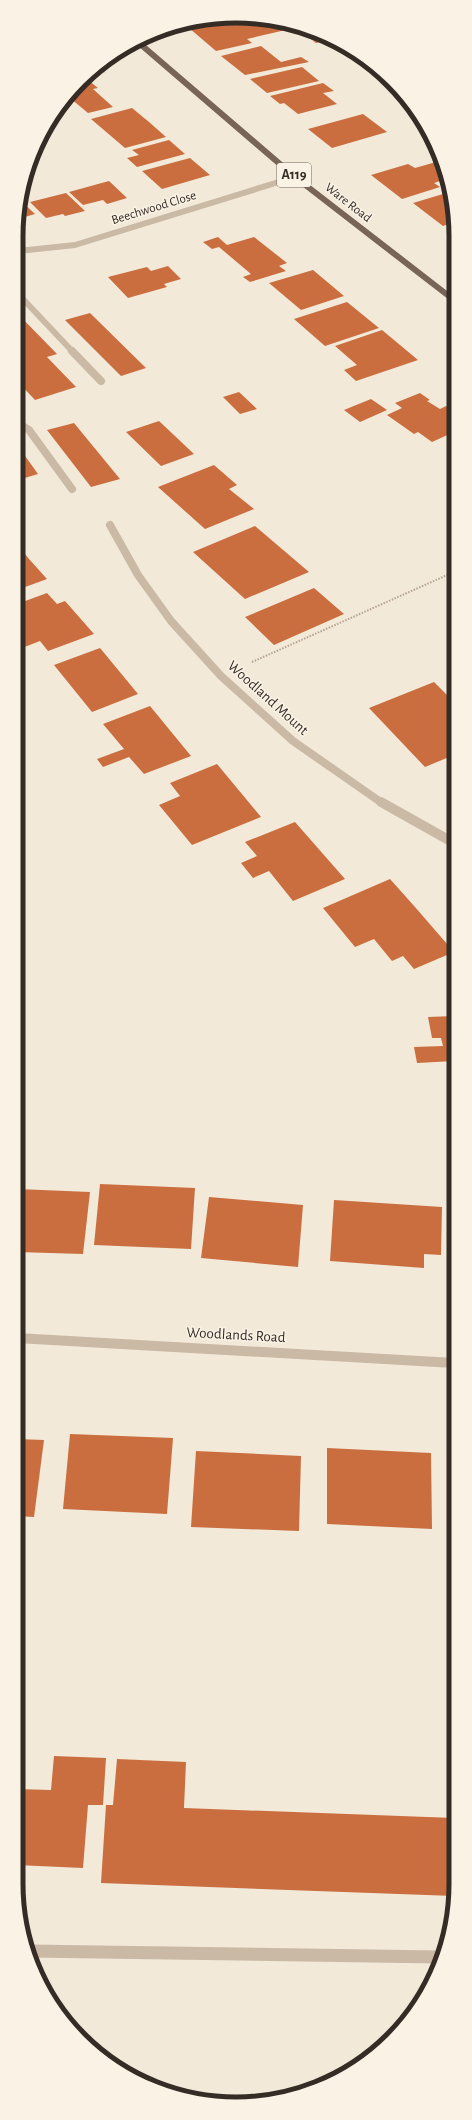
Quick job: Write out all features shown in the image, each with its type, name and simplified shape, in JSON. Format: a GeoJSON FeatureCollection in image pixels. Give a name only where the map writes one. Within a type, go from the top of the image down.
{"type":"FeatureCollection","features":[{"type":"Feature","properties":{"kind":"main road","name":"Ware Road"},"geometry":{"type":"LineString","coordinates":[[142,45],[295,177],[449,296]]}},
{"type":"Feature","properties":{"kind":"street","name":"Beechwood Close"},"geometry":{"type":"LineString","coordinates":[[23,252],[75,245],[295,177]]}},
{"type":"Feature","properties":{"kind":"street"},"geometry":{"type":"LineString","coordinates":[[23,298],[101,381]]}},
{"type":"Feature","properties":{"kind":"street"},"geometry":{"type":"LineString","coordinates":[[23,426],[29,430],[72,489]]}},
{"type":"Feature","properties":{"kind":"street","name":"Woodland Mount"},"geometry":{"type":"LineString","coordinates":[[110,525],[138,575],[171,621],[221,676],[293,741],[371,796],[449,840]]}},
{"type":"Feature","properties":{"kind":"street","name":"Woodlands Road"},"geometry":{"type":"LineString","coordinates":[[23,1338],[449,1363]]}},
{"type":"Feature","properties":{"kind":"street"},"geometry":{"type":"LineString","coordinates":[[34,1951],[436,1957]]}},
{"type":"Feature","properties":{"kind":"path"},"geometry":{"type":"LineString","coordinates":[[247,664],[449,574]]}},
{"type":"Feature","properties":{"kind":"building"},"geometry":{"type":"Polygon","coordinates":[[[222,23],[229,23],[231,25],[250,23],[288,29],[247,39],[252,43],[216,51],[189,28],[222,23]]]}},
{"type":"Feature","properties":{"kind":"building"},"geometry":{"type":"Polygon","coordinates":[[[305,34],[323,41],[316,43],[305,34]]]}},
{"type":"Feature","properties":{"kind":"building"},"geometry":{"type":"Polygon","coordinates":[[[261,46],[281,62],[301,57],[309,62],[245,75],[221,56],[261,46]]]}},
{"type":"Feature","properties":{"kind":"building"},"geometry":{"type":"Polygon","coordinates":[[[302,67],[319,81],[267,93],[250,79],[302,67]]]}},
{"type":"Feature","properties":{"kind":"building"},"geometry":{"type":"Polygon","coordinates":[[[90,81],[98,88],[93,89],[113,107],[88,113],[72,100],[90,81]]]}},
{"type":"Feature","properties":{"kind":"building"},"geometry":{"type":"Polygon","coordinates":[[[323,83],[334,91],[323,93],[337,104],[298,114],[284,103],[280,104],[270,96],[323,83]]]}},
{"type":"Feature","properties":{"kind":"building"},"geometry":{"type":"Polygon","coordinates":[[[132,108],[166,137],[125,148],[91,119],[132,108]]]}},
{"type":"Feature","properties":{"kind":"building"},"geometry":{"type":"Polygon","coordinates":[[[363,114],[387,132],[332,148],[308,129],[363,114]]]}},
{"type":"Feature","properties":{"kind":"building"},"geometry":{"type":"Polygon","coordinates":[[[169,140],[185,154],[137,167],[127,158],[139,155],[132,150],[169,140]]]}},
{"type":"Feature","properties":{"kind":"building"},"geometry":{"type":"Polygon","coordinates":[[[190,158],[210,175],[162,189],[142,171],[190,158]]]}},
{"type":"Feature","properties":{"kind":"building"},"geometry":{"type":"Polygon","coordinates":[[[436,162],[442,180],[434,183],[440,187],[402,199],[371,175],[408,164],[415,168],[436,162]]]}},
{"type":"Feature","properties":{"kind":"building"},"geometry":{"type":"Polygon","coordinates":[[[109,181],[127,198],[107,204],[103,200],[83,205],[69,192],[109,181]]]}},
{"type":"Feature","properties":{"kind":"building"},"geometry":{"type":"Polygon","coordinates":[[[66,193],[85,211],[65,216],[63,214],[46,218],[30,202],[66,193]]]}},
{"type":"Feature","properties":{"kind":"building"},"geometry":{"type":"Polygon","coordinates":[[[443,194],[445,196],[449,224],[443,226],[413,203],[443,194]]]}},
{"type":"Feature","properties":{"kind":"building"},"geometry":{"type":"Polygon","coordinates":[[[25,205],[35,214],[24,217],[25,205]]]}},
{"type":"Feature","properties":{"kind":"building"},"geometry":{"type":"Polygon","coordinates":[[[218,237],[227,245],[254,237],[287,263],[279,266],[286,271],[250,282],[243,277],[251,274],[219,247],[212,249],[203,242],[218,237]]]}},
{"type":"Feature","properties":{"kind":"building"},"geometry":{"type":"Polygon","coordinates":[[[168,266],[181,279],[164,284],[167,287],[128,298],[108,277],[147,267],[151,271],[168,266]]]}},
{"type":"Feature","properties":{"kind":"building"},"geometry":{"type":"Polygon","coordinates":[[[313,270],[344,296],[301,310],[269,283],[313,270]]]}},
{"type":"Feature","properties":{"kind":"building"},"geometry":{"type":"Polygon","coordinates":[[[347,302],[379,328],[325,346],[294,319],[347,302]]]}},
{"type":"Feature","properties":{"kind":"building"},"geometry":{"type":"Polygon","coordinates":[[[90,313],[146,368],[121,376],[65,320],[90,313]]]}},
{"type":"Feature","properties":{"kind":"building"},"geometry":{"type":"Polygon","coordinates":[[[23,319],[57,354],[47,357],[76,387],[35,400],[23,387],[23,319]]]}},
{"type":"Feature","properties":{"kind":"building"},"geometry":{"type":"Polygon","coordinates":[[[382,330],[418,360],[356,381],[344,370],[357,365],[335,346],[382,330]]]}},
{"type":"Feature","properties":{"kind":"building"},"geometry":{"type":"Polygon","coordinates":[[[239,392],[257,409],[240,414],[223,397],[239,392]]]}},
{"type":"Feature","properties":{"kind":"building"},"geometry":{"type":"Polygon","coordinates":[[[420,393],[430,400],[427,401],[440,409],[446,406],[449,408],[449,434],[432,442],[418,432],[414,434],[387,415],[402,408],[395,403],[420,393]]]}},
{"type":"Feature","properties":{"kind":"building"},"geometry":{"type":"Polygon","coordinates":[[[371,399],[387,410],[360,422],[344,410],[371,399]]]}},
{"type":"Feature","properties":{"kind":"building"},"geometry":{"type":"Polygon","coordinates":[[[159,421],[194,454],[161,466],[126,432],[159,421]]]}},
{"type":"Feature","properties":{"kind":"building"},"geometry":{"type":"Polygon","coordinates":[[[74,423],[120,479],[91,487],[47,430],[74,423]]]}},
{"type":"Feature","properties":{"kind":"building"},"geometry":{"type":"Polygon","coordinates":[[[23,453],[38,474],[23,478],[23,453]]]}},
{"type":"Feature","properties":{"kind":"building"},"geometry":{"type":"Polygon","coordinates":[[[214,465],[237,485],[229,489],[254,509],[205,529],[158,487],[214,465]]]}},
{"type":"Feature","properties":{"kind":"building"},"geometry":{"type":"Polygon","coordinates":[[[255,526],[309,572],[245,599],[193,552],[255,526]]]}},
{"type":"Feature","properties":{"kind":"building"},"geometry":{"type":"Polygon","coordinates":[[[23,551],[29,559],[47,579],[23,588],[23,551]]]}},
{"type":"Feature","properties":{"kind":"building"},"geometry":{"type":"Polygon","coordinates":[[[314,588],[344,614],[274,645],[245,617],[314,588]]]}},
{"type":"Feature","properties":{"kind":"building"},"geometry":{"type":"Polygon","coordinates":[[[47,593],[57,604],[65,601],[94,634],[48,651],[40,641],[23,648],[23,602],[47,593]]]}},
{"type":"Feature","properties":{"kind":"building"},"geometry":{"type":"Polygon","coordinates":[[[100,648],[138,694],[92,712],[54,665],[100,648]]]}},
{"type":"Feature","properties":{"kind":"building"},"geometry":{"type":"Polygon","coordinates":[[[434,682],[449,697],[449,757],[425,767],[369,708],[434,682]]]}},
{"type":"Feature","properties":{"kind":"building"},"geometry":{"type":"Polygon","coordinates":[[[150,706],[191,756],[144,774],[129,757],[103,767],[97,759],[124,749],[103,724],[150,706]]]}},
{"type":"Feature","properties":{"kind":"building"},"geometry":{"type":"Polygon","coordinates":[[[217,764],[261,817],[192,845],[159,805],[180,796],[170,783],[217,764]]]}},
{"type":"Feature","properties":{"kind":"building"},"geometry":{"type":"Polygon","coordinates":[[[295,822],[345,879],[293,901],[269,871],[253,878],[241,863],[257,856],[245,842],[295,822]]]}},
{"type":"Feature","properties":{"kind":"building"},"geometry":{"type":"Polygon","coordinates":[[[390,879],[449,946],[449,954],[414,969],[403,956],[392,961],[374,939],[355,947],[323,908],[390,879]]]}},
{"type":"Feature","properties":{"kind":"building"},"geometry":{"type":"Polygon","coordinates":[[[449,1016],[449,1061],[417,1063],[414,1047],[443,1046],[441,1038],[432,1038],[428,1017],[449,1016]]]}},
{"type":"Feature","properties":{"kind":"building"},"geometry":{"type":"Polygon","coordinates":[[[100,1184],[195,1188],[191,1249],[94,1245],[100,1184]]]}},
{"type":"Feature","properties":{"kind":"building"},"geometry":{"type":"Polygon","coordinates":[[[23,1189],[90,1192],[83,1254],[23,1252],[23,1189]]]}},
{"type":"Feature","properties":{"kind":"building"},"geometry":{"type":"Polygon","coordinates":[[[209,1197],[303,1205],[298,1267],[201,1258],[209,1197]]]}},
{"type":"Feature","properties":{"kind":"building"},"geometry":{"type":"Polygon","coordinates":[[[334,1200],[442,1207],[441,1255],[424,1254],[424,1268],[330,1261],[334,1200]]]}},
{"type":"Feature","properties":{"kind":"building"},"geometry":{"type":"Polygon","coordinates":[[[70,1434],[173,1438],[167,1514],[63,1509],[70,1434]]]}},
{"type":"Feature","properties":{"kind":"building"},"geometry":{"type":"Polygon","coordinates":[[[23,1439],[44,1440],[34,1517],[23,1516],[23,1439]]]}},
{"type":"Feature","properties":{"kind":"building"},"geometry":{"type":"Polygon","coordinates":[[[327,1448],[431,1453],[432,1529],[327,1524],[327,1448]]]}},
{"type":"Feature","properties":{"kind":"building"},"geometry":{"type":"Polygon","coordinates":[[[196,1451],[301,1456],[299,1531],[191,1527],[196,1451]]]}},
{"type":"Feature","properties":{"kind":"building"},"geometry":{"type":"Polygon","coordinates":[[[54,1756],[106,1758],[103,1805],[88,1805],[83,1868],[23,1865],[23,1789],[51,1790],[54,1756]]]}},
{"type":"Feature","properties":{"kind":"building"},"geometry":{"type":"Polygon","coordinates":[[[117,1759],[186,1762],[184,1808],[449,1818],[449,1896],[101,1883],[106,1805],[113,1805],[117,1759]]]}}]}
